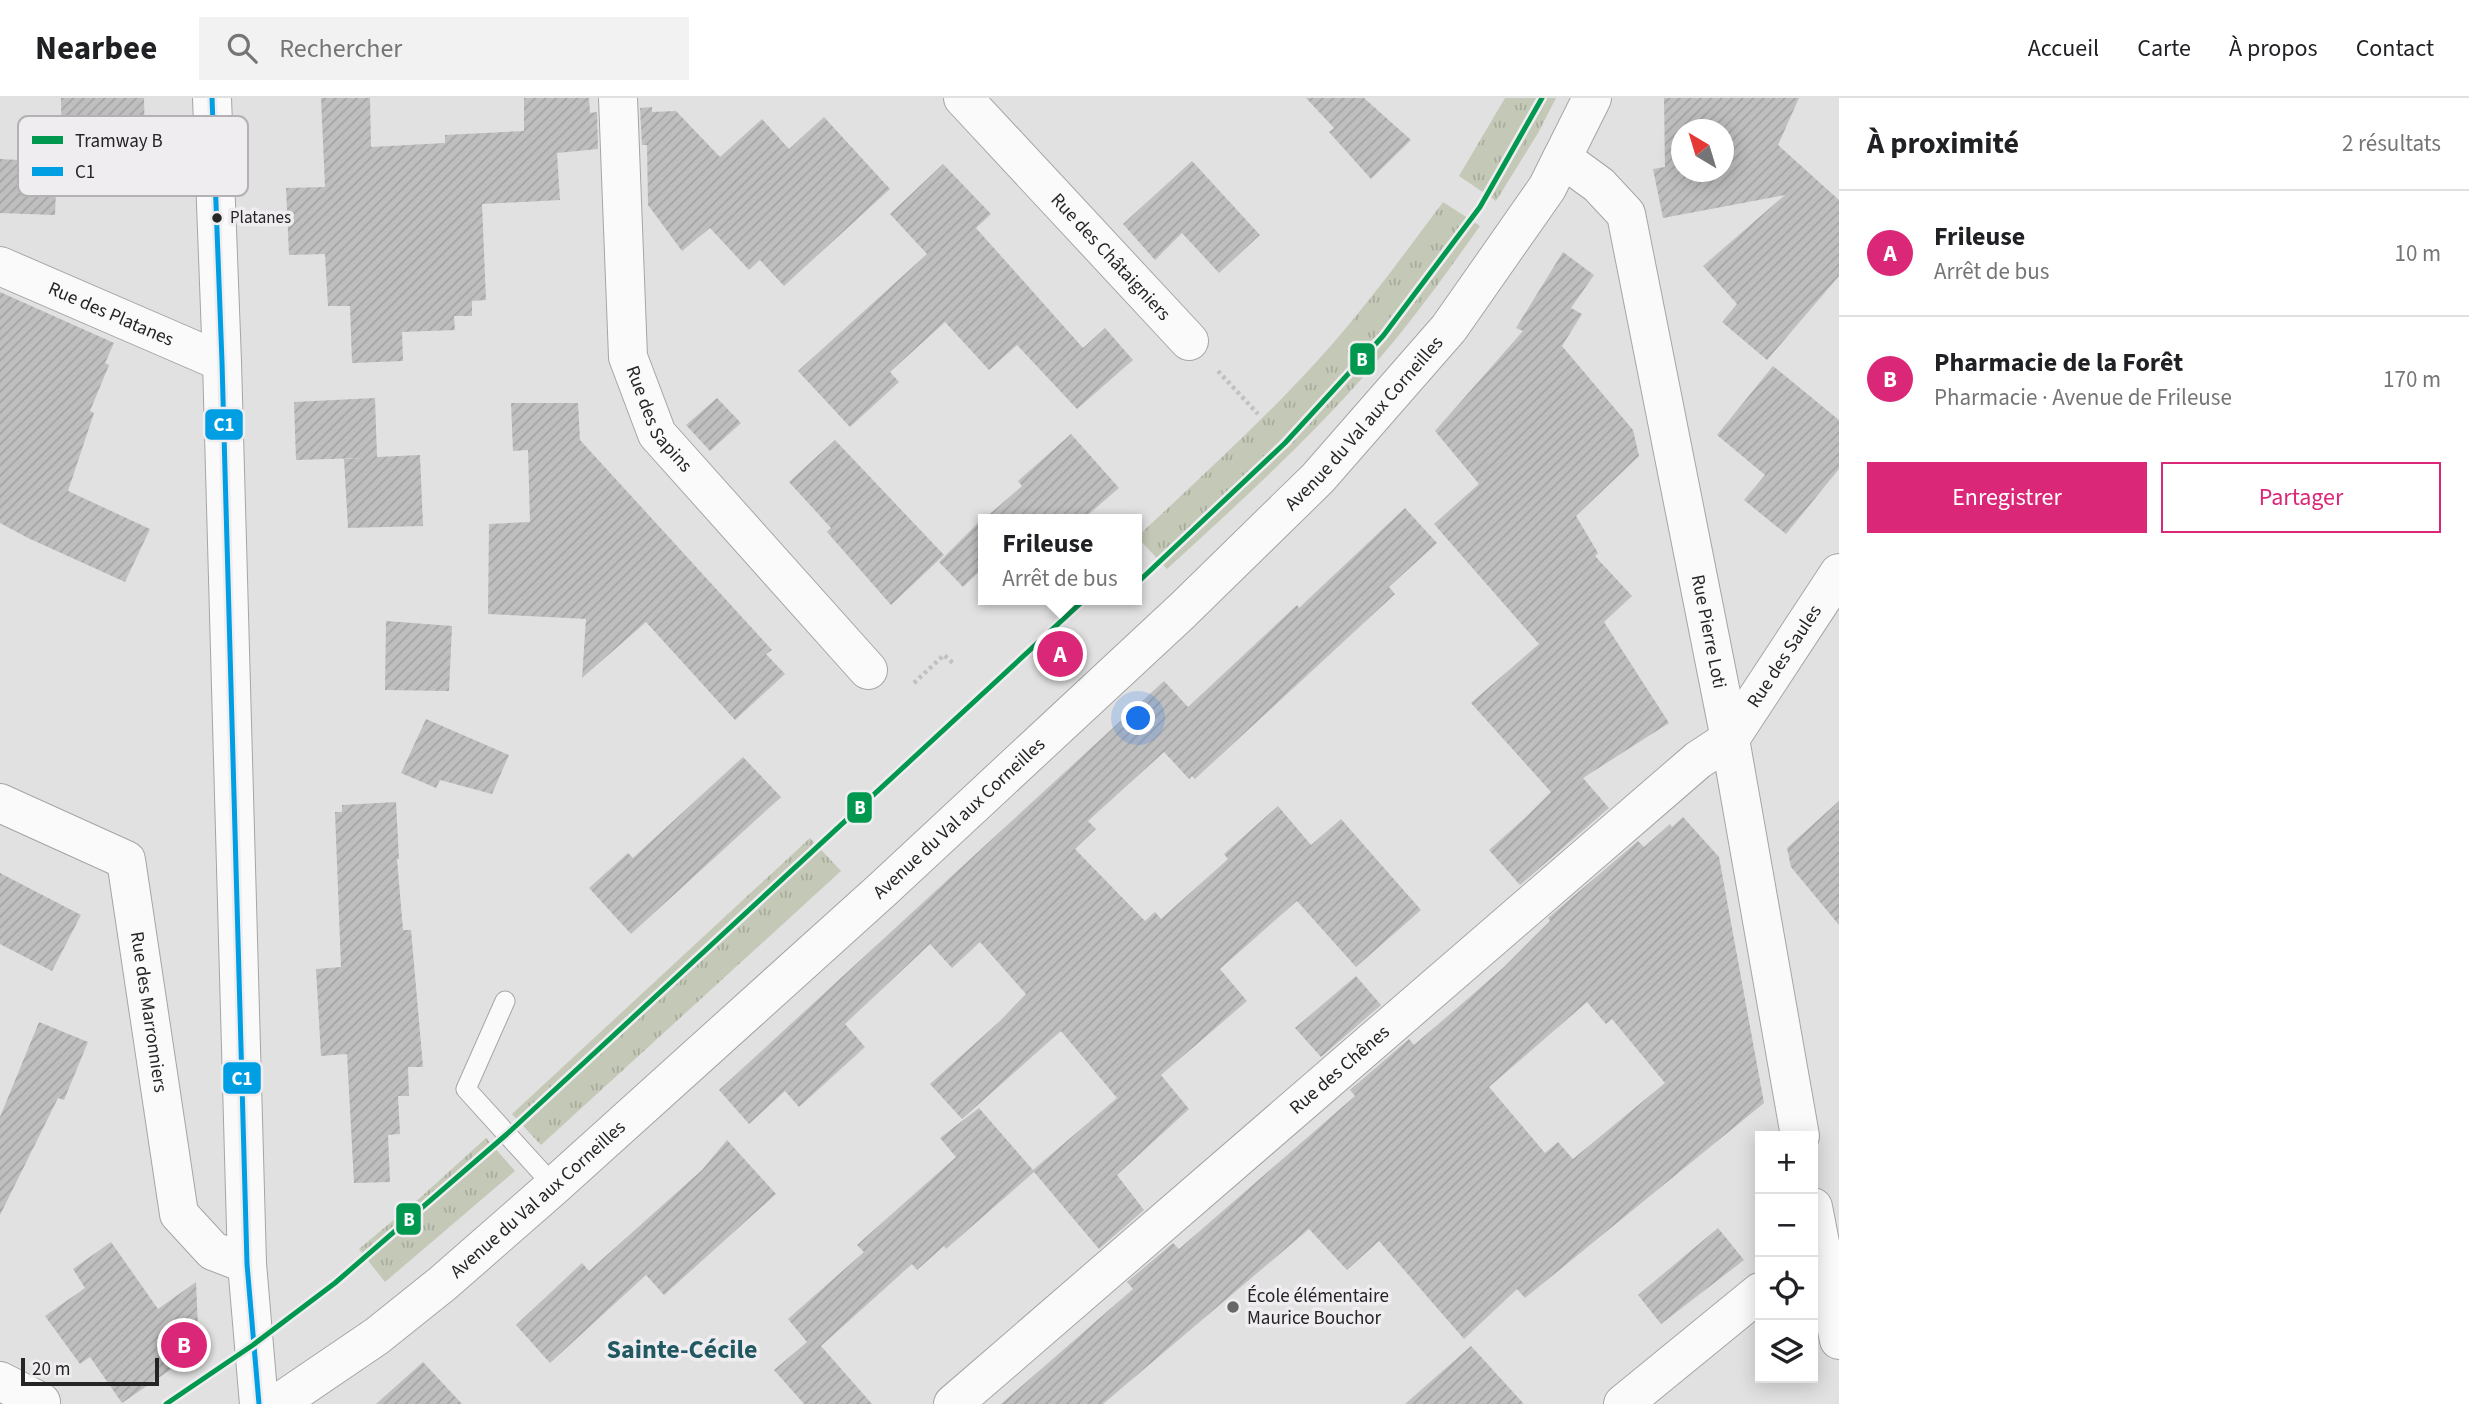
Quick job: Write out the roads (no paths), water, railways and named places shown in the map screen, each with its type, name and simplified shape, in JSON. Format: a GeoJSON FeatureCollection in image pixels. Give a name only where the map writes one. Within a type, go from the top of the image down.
{"type":"FeatureCollection","features":[{"type":"Feature","properties":{"kind":"street"},"geometry":{"type":"LineString","coordinates":[[212,98],[213,116]]}},
{"type":"Feature","properties":{"kind":"street","name":"Rue des Sapins"},"geometry":{"type":"LineString","coordinates":[[618,98],[628,357],[657,434],[868,670]]}},
{"type":"Feature","properties":{"kind":"street","name":"Rue des Châtaigniers"},"geometry":{"type":"LineString","coordinates":[[963,98],[1189,341]]}},
{"type":"Feature","properties":{"kind":"street","name":"Avenue du Val aux Corneilles"},"geometry":{"type":"LineString","coordinates":[[277,1404],[377,1336],[442,1284],[554,1186],[902,871],[1182,611],[1318,478],[1449,328],[1547,188],[1592,98]]}},
{"type":"Feature","properties":{"kind":"street","name":"Rue Pierre Loti"},"geometry":{"type":"LineString","coordinates":[[1562,158],[1599,185],[1626,214],[1730,739],[1799,1131]]}},
{"type":"Feature","properties":{"kind":"street"},"geometry":{"type":"LineString","coordinates":[[216,196],[247,1264],[259,1404]]}},
{"type":"Feature","properties":{"kind":"street","name":"Rue des Platanes"},"geometry":{"type":"LineString","coordinates":[[0,267],[222,362]]}},
{"type":"Feature","properties":{"kind":"street","name":"Rue des Saules"},"geometry":{"type":"LineString","coordinates":[[1730,739],[1839,573]]}},
{"type":"Feature","properties":{"kind":"street","name":"Rue des Chênes"},"geometry":{"type":"LineString","coordinates":[[953,1404],[1698,760],[1730,739]]}},
{"type":"Feature","properties":{"kind":"street","name":"Rue des Marronniers"},"geometry":{"type":"LineString","coordinates":[[0,803],[126,860],[179,1214],[213,1251],[247,1264]]}},
{"type":"Feature","properties":{"kind":"street"},"geometry":{"type":"LineString","coordinates":[[1818,1223],[1824,1242],[1839,1340]]}},
{"type":"Feature","properties":{"kind":"street"},"geometry":{"type":"LineString","coordinates":[[1622,1404],[1755,1296]]}},
{"type":"Feature","properties":{"kind":"street"},"geometry":{"type":"LineString","coordinates":[[0,1381],[41,1402]]}},
{"type":"Feature","properties":{"kind":"lane"},"geometry":{"type":"LineString","coordinates":[[505,1000],[466,1089],[554,1186]]}},
{"type":"Feature","properties":{"kind":"tram line","name":"B"},"geometry":{"type":"LineString","coordinates":[[1142,578],[1285,443],[1383,336],[1480,207],[1542,98]]}},
{"type":"Feature","properties":{"kind":"tram line","name":"B"},"geometry":{"type":"LineString","coordinates":[[166,1404],[253,1345],[335,1283],[507,1134],[1079,605]]}},
{"type":"Feature","properties":{"kind":"place","name":"Platanes"},"geometry":{"type":"Point","coordinates":[217,218]}},
{"type":"Feature","properties":{"kind":"place","name":"Frileuse"},"geometry":{"type":"Point","coordinates":[1060,654]}},
{"type":"Feature","properties":{"kind":"place","name":"École élémentaire Maurice Bouchor"},"geometry":{"type":"Point","coordinates":[1233,1307]}},
{"type":"Feature","properties":{"kind":"place","name":"Pharmacie de la Forêt"},"geometry":{"type":"Point","coordinates":[184,1345]}},
{"type":"Feature","properties":{"kind":"district","name":"Sainte-Cécile"},"geometry":{"type":"Point","coordinates":[682,1349]}}]}
